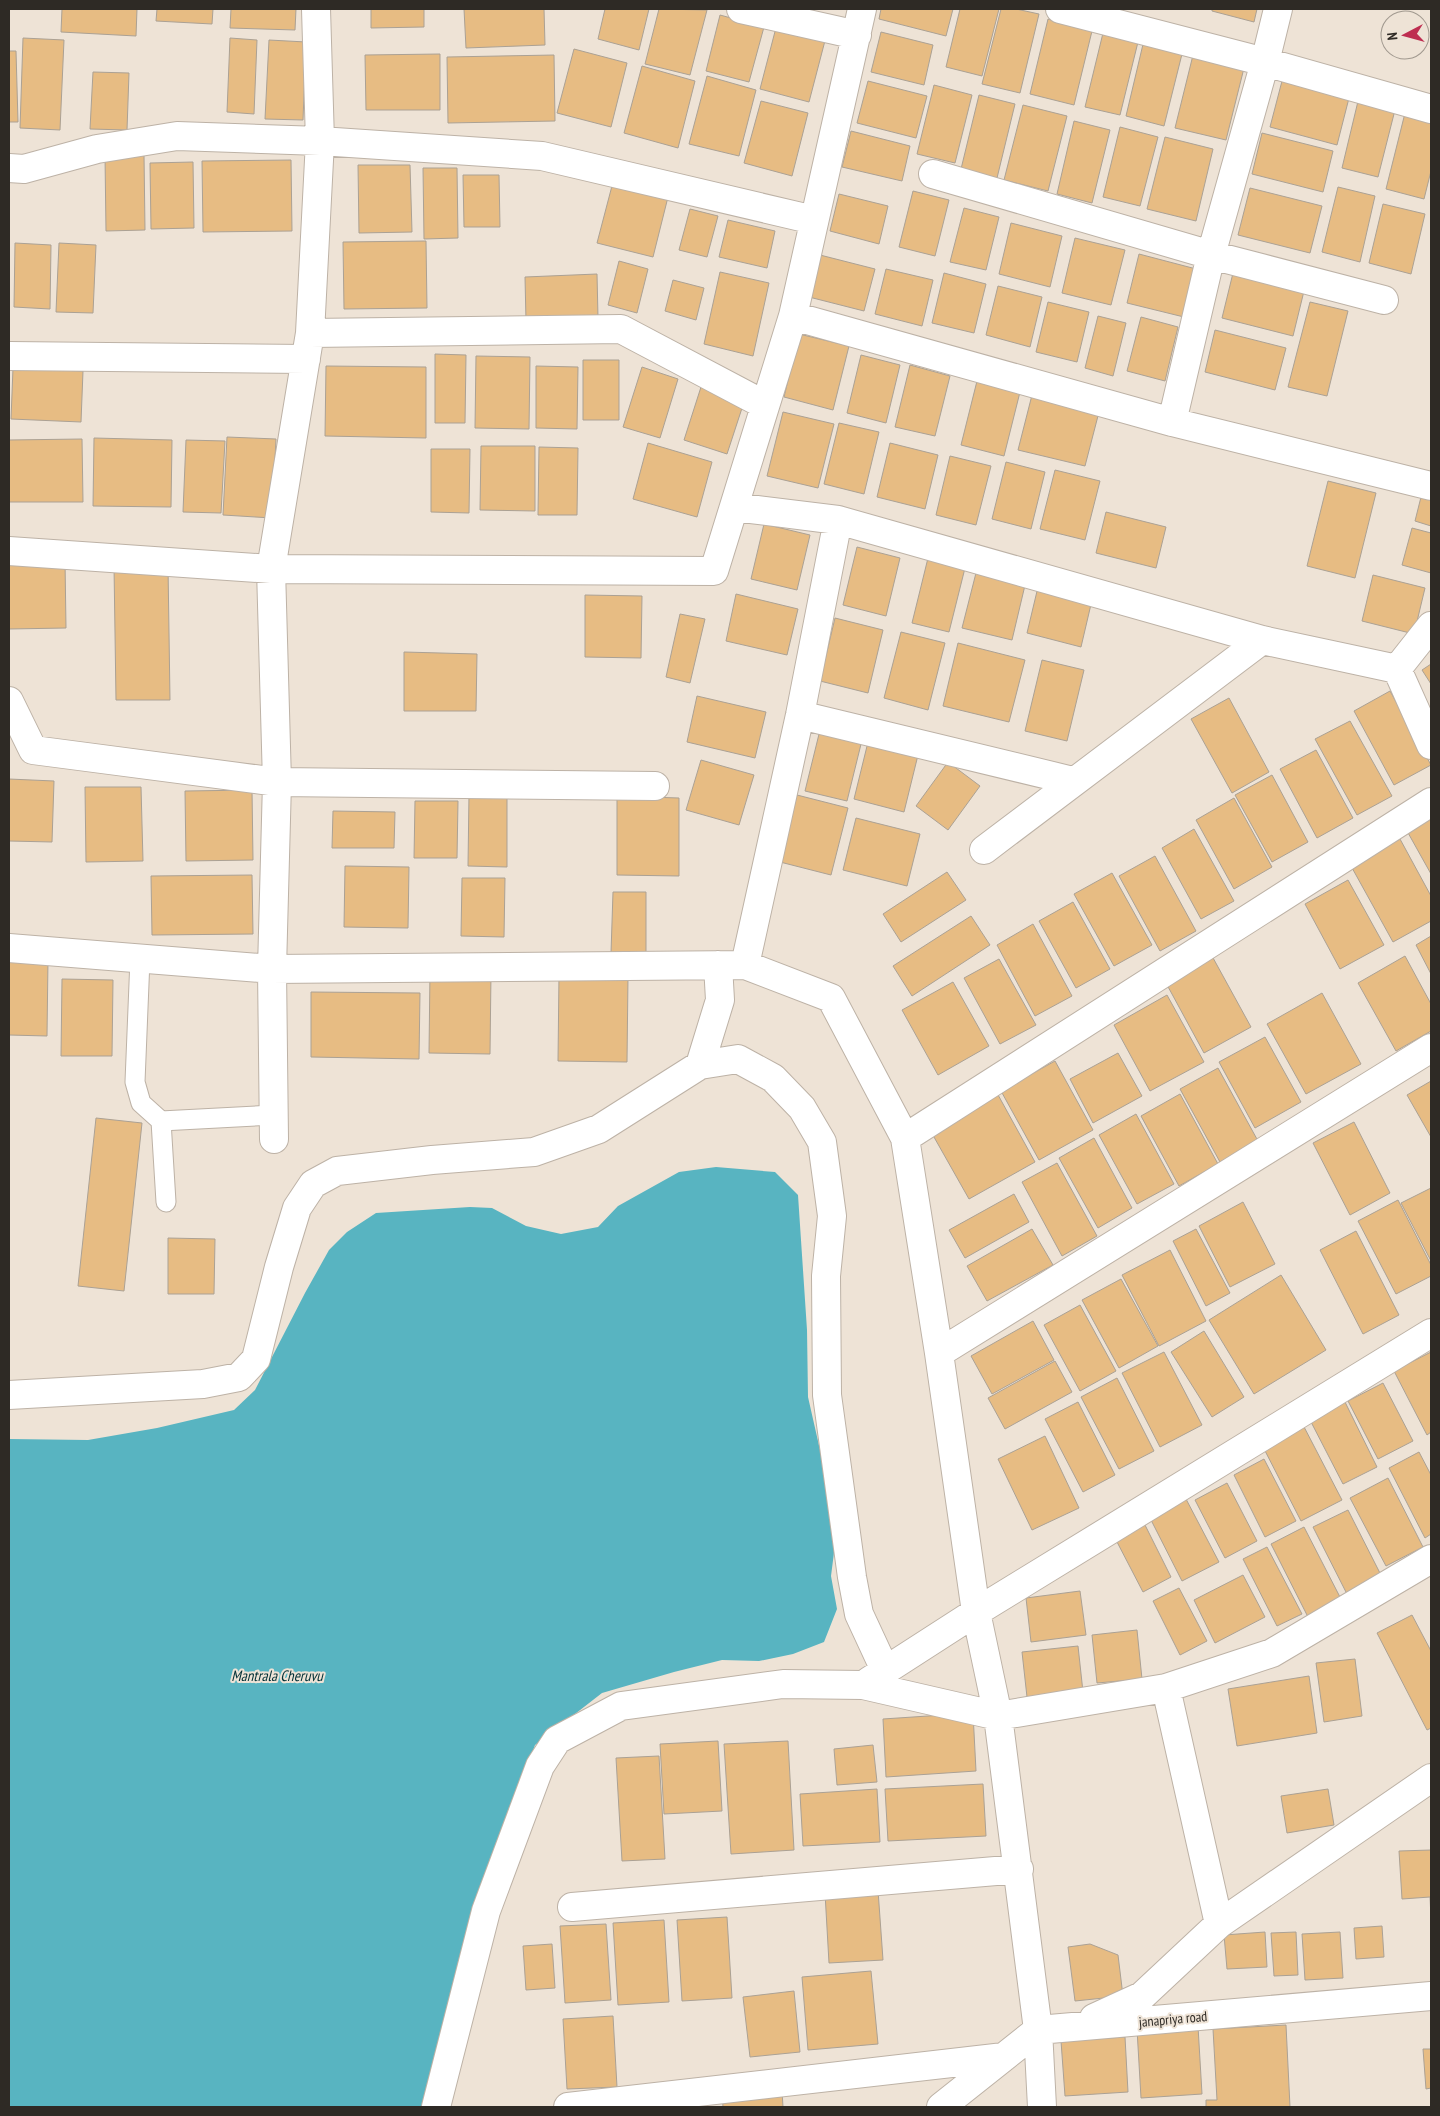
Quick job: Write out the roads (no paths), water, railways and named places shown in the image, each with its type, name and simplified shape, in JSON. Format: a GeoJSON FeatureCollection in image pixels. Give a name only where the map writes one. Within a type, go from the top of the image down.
{"type":"FeatureCollection","features":[{"type":"Feature","properties":{"kind":"street"},"geometry":{"type":"LineString","coordinates":[[274,1127],[272,969],[278,782],[271,569],[308,346],[320,141],[316,9]]}},
{"type":"Feature","properties":{"kind":"street"},"geometry":{"type":"LineString","coordinates":[[9,551],[271,569],[714,571],[793,316],[860,22],[741,9]]}},
{"type":"Feature","properties":{"kind":"street"},"geometry":{"type":"LineString","coordinates":[[1060,9],[1265,62],[1431,109]]}},
{"type":"Feature","properties":{"kind":"street"},"geometry":{"type":"LineString","coordinates":[[1172,422],[1211,255],[1278,9]]}},
{"type":"Feature","properties":{"kind":"street"},"geometry":{"type":"LineString","coordinates":[[9,168],[24,169],[97,149],[177,136],[320,141],[542,156],[814,220]]}},
{"type":"Feature","properties":{"kind":"street"},"geometry":{"type":"LineString","coordinates":[[933,174],[1211,255],[1384,300]]}},
{"type":"Feature","properties":{"kind":"street"},"geometry":{"type":"LineString","coordinates":[[793,316],[1172,422],[1431,486]]}},
{"type":"Feature","properties":{"kind":"street"},"geometry":{"type":"LineString","coordinates":[[9,356],[308,346],[621,329],[765,405]]}},
{"type":"Feature","properties":{"kind":"street"},"geometry":{"type":"LineString","coordinates":[[734,507],[838,520],[1262,640],[1397,669]]}},
{"type":"Feature","properties":{"kind":"street"},"geometry":{"type":"LineString","coordinates":[[745,965],[800,715],[838,520]]}},
{"type":"Feature","properties":{"kind":"street"},"geometry":{"type":"LineString","coordinates":[[1397,669],[1431,626]]}},
{"type":"Feature","properties":{"kind":"street"},"geometry":{"type":"LineString","coordinates":[[984,850],[1262,640]]}},
{"type":"Feature","properties":{"kind":"street"},"geometry":{"type":"LineString","coordinates":[[1397,669],[1431,745]]}},
{"type":"Feature","properties":{"kind":"street"},"geometry":{"type":"LineString","coordinates":[[9,701],[33,750],[278,782],[655,786]]}},
{"type":"Feature","properties":{"kind":"street"},"geometry":{"type":"LineString","coordinates":[[800,715],[1073,781]]}},
{"type":"Feature","properties":{"kind":"street"},"geometry":{"type":"LineString","coordinates":[[904,1138],[1431,802]]}},
{"type":"Feature","properties":{"kind":"street"},"geometry":{"type":"LineString","coordinates":[[9,948],[272,969],[745,965],[832,998],[904,1138],[939,1353],[976,1612],[998,1716],[1038,2030],[1042,2107]]}},
{"type":"Feature","properties":{"kind":"street"},"geometry":{"type":"LineString","coordinates":[[700,1065],[720,1000],[718,965]]}},
{"type":"Feature","properties":{"kind":"street"},"geometry":{"type":"LineString","coordinates":[[939,1353],[1431,1048]]}},
{"type":"Feature","properties":{"kind":"street"},"geometry":{"type":"LineString","coordinates":[[9,1395],[203,1384],[239,1377],[256,1359],[279,1268],[298,1208],[313,1184],[337,1171],[432,1160],[534,1152],[599,1129],[700,1065],[738,1059],[773,1078],[802,1108],[822,1142],[832,1216],[826,1276],[827,1395],[852,1577],[860,1614],[885,1670]]}},
{"type":"Feature","properties":{"kind":"street"},"geometry":{"type":"LineString","coordinates":[[863,1686],[976,1612],[1431,1333]]}},
{"type":"Feature","properties":{"kind":"street"},"geometry":{"type":"LineString","coordinates":[[436,2107],[486,1911],[540,1766],[557,1740],[621,1706],[783,1684],[863,1686],[998,1716],[1166,1688],[1272,1653],[1431,1559]]}},
{"type":"Feature","properties":{"kind":"street"},"geometry":{"type":"LineString","coordinates":[[1166,1688],[1220,1924]]}},
{"type":"Feature","properties":{"kind":"street"},"geometry":{"type":"LineString","coordinates":[[1075,2027],[1142,1996],[1220,1924],[1431,1778]]}},
{"type":"Feature","properties":{"kind":"street"},"geometry":{"type":"LineString","coordinates":[[1401,1799],[1431,1799]]}},
{"type":"Feature","properties":{"kind":"street"},"geometry":{"type":"LineString","coordinates":[[572,1907],[1019,1869]]}},
{"type":"Feature","properties":{"kind":"street","name":"janapriya road"},"geometry":{"type":"LineString","coordinates":[[1038,2030],[1431,1996]]}},
{"type":"Feature","properties":{"kind":"street"},"geometry":{"type":"LineString","coordinates":[[941,2107],[1038,2030]]}},
{"type":"Feature","properties":{"kind":"street"},"geometry":{"type":"LineString","coordinates":[[568,2107],[1004,2057]]}},
{"type":"Feature","properties":{"kind":"lane"},"geometry":{"type":"LineString","coordinates":[[140,958],[135,1082],[141,1103],[161,1121],[274,1127]]}},
{"type":"Feature","properties":{"kind":"lane"},"geometry":{"type":"LineString","coordinates":[[161,1121],[166,1202]]}},
{"type":"Feature","properties":{"kind":"water","name":"Mantrala Cheruvu"},"geometry":{"type":"Polygon","coordinates":[[[716,1167],[775,1172],[798,1195],[807,1330],[808,1397],[825,1472],[836,1537],[831,1576],[837,1609],[824,1642],[793,1654],[759,1661],[722,1660],[602,1693],[535,1745],[504,1835],[423,2107],[9,2107],[9,1439],[88,1440],[157,1428],[234,1410],[255,1390],[329,1250],[347,1232],[376,1213],[470,1207],[492,1208],[526,1226],[561,1234],[598,1227],[618,1206],[679,1172],[716,1167]]]}}]}
